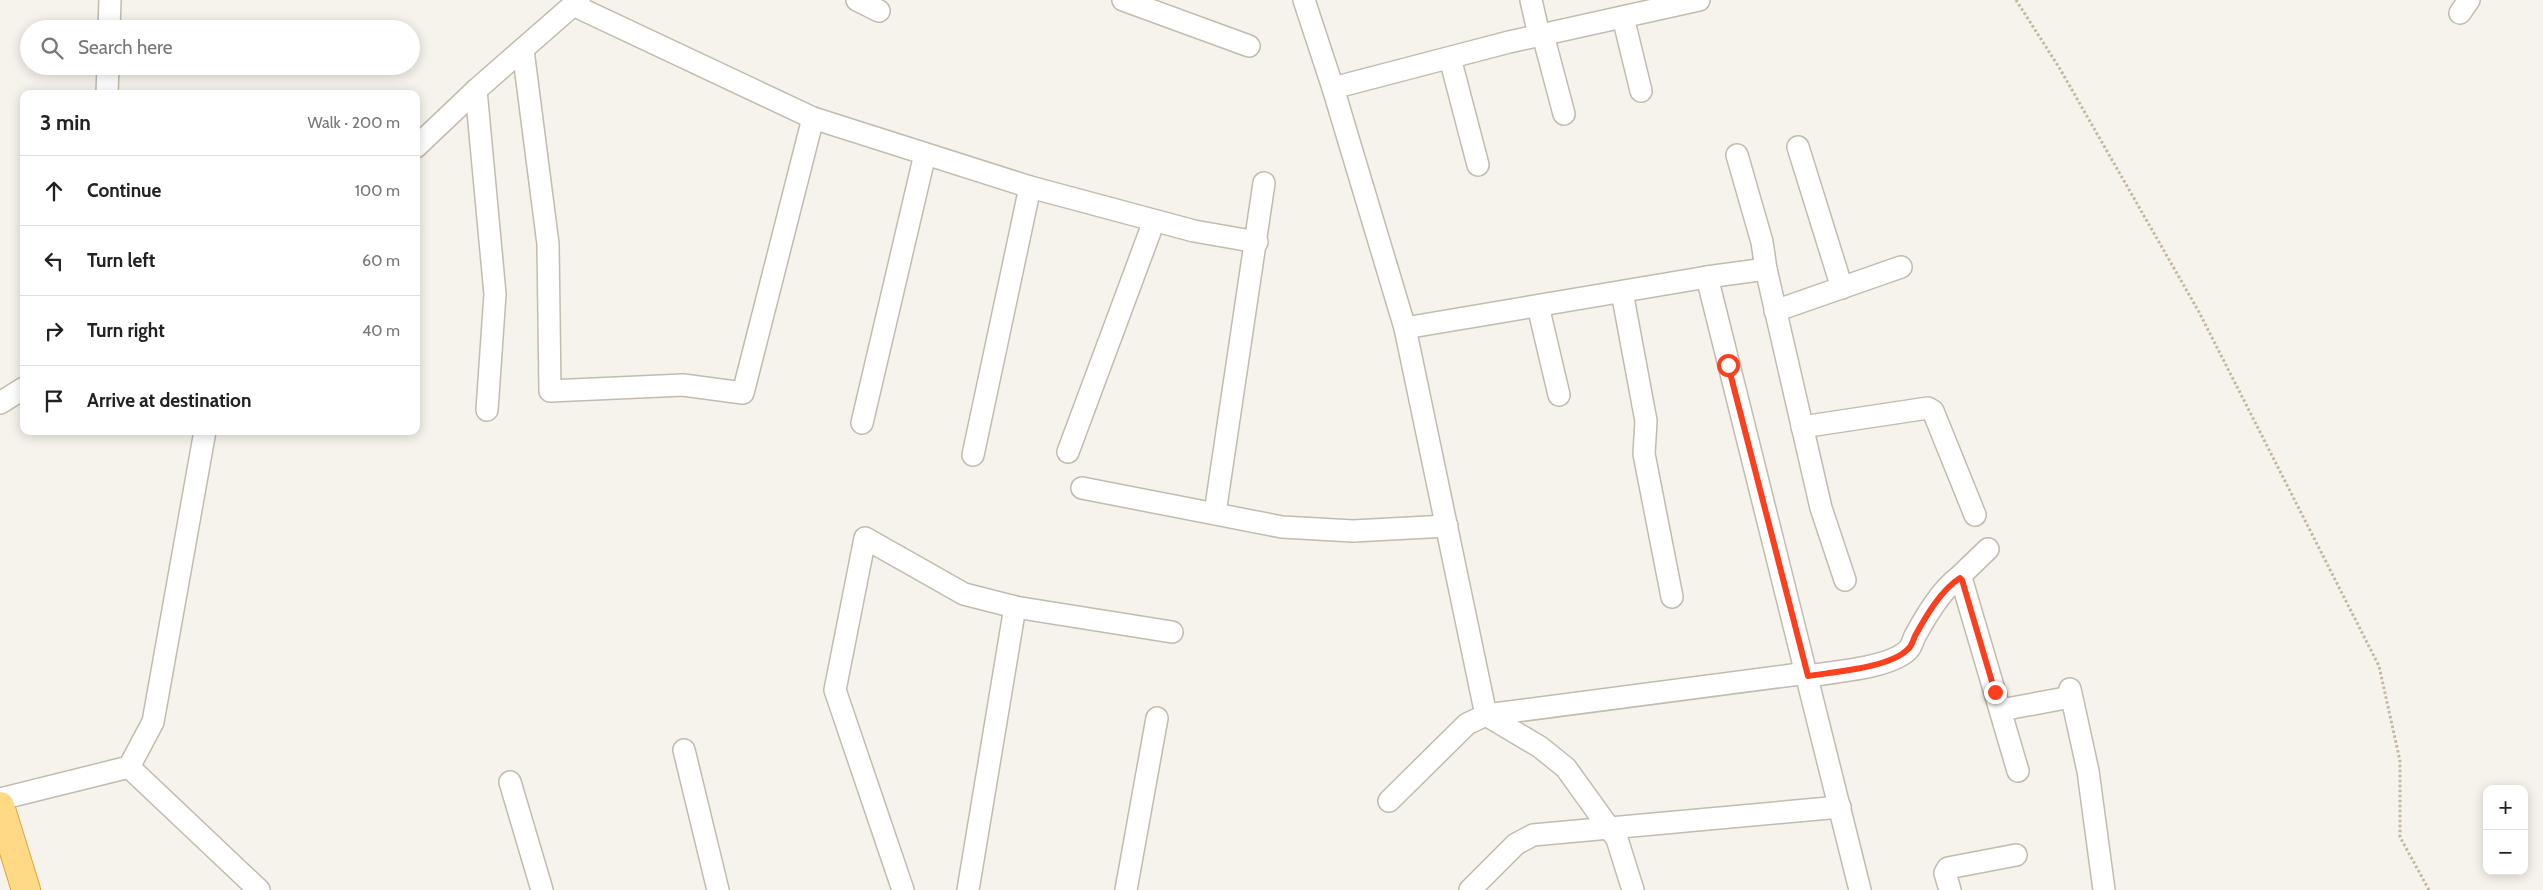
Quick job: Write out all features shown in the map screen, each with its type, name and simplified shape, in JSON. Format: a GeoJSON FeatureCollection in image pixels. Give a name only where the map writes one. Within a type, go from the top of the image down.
{"type":"FeatureCollection","features":[{"type":"Feature","properties":{"kind":"highway"},"geometry":{"type":"LineString","coordinates":[[0,806],[26,890]]}},
{"type":"Feature","properties":{"kind":"street"},"geometry":{"type":"LineString","coordinates":[[109,20],[110,0]]}},
{"type":"Feature","properties":{"kind":"street"},"geometry":{"type":"LineString","coordinates":[[857,0],[879,11]]}},
{"type":"Feature","properties":{"kind":"street"},"geometry":{"type":"LineString","coordinates":[[1123,0],[1249,46]]}},
{"type":"Feature","properties":{"kind":"street"},"geometry":{"type":"LineString","coordinates":[[1304,0],[1333,88],[1405,328],[1486,715],[1540,748],[1566,768],[1617,839],[1633,890]]}},
{"type":"Feature","properties":{"kind":"street"},"geometry":{"type":"LineString","coordinates":[[1531,0],[1564,114]]}},
{"type":"Feature","properties":{"kind":"street"},"geometry":{"type":"LineString","coordinates":[[1333,88],[1541,35],[1623,17],[1658,4],[1699,0]]}},
{"type":"Feature","properties":{"kind":"street"},"geometry":{"type":"LineString","coordinates":[[420,143],[476,90],[577,3],[812,118],[1030,188],[1194,232],[1257,242]]}},
{"type":"Feature","properties":{"kind":"street"},"geometry":{"type":"LineString","coordinates":[[1623,17],[1641,92]]}},
{"type":"Feature","properties":{"kind":"street"},"geometry":{"type":"LineString","coordinates":[[523,50],[548,244],[550,391],[683,385],[743,394],[812,118]]}},
{"type":"Feature","properties":{"kind":"street"},"geometry":{"type":"LineString","coordinates":[[1450,58],[1478,165]]}},
{"type":"Feature","properties":{"kind":"street"},"geometry":{"type":"LineString","coordinates":[[107,90],[108,75]]}},
{"type":"Feature","properties":{"kind":"street"},"geometry":{"type":"LineString","coordinates":[[476,90],[495,294],[487,410]]}},
{"type":"Feature","properties":{"kind":"street"},"geometry":{"type":"LineString","coordinates":[[1798,147],[1842,288]]}},
{"type":"Feature","properties":{"kind":"street"},"geometry":{"type":"LineString","coordinates":[[862,423],[925,154]]}},
{"type":"Feature","properties":{"kind":"street"},"geometry":{"type":"LineString","coordinates":[[1737,155],[1762,242],[1775,311],[1821,508],[1845,580]]}},
{"type":"Feature","properties":{"kind":"street"},"geometry":{"type":"LineString","coordinates":[[1215,513],[1257,242],[1264,184]]}},
{"type":"Feature","properties":{"kind":"street"},"geometry":{"type":"LineString","coordinates":[[973,455],[1030,188]]}},
{"type":"Feature","properties":{"kind":"street"},"geometry":{"type":"LineString","coordinates":[[1068,452],[1154,221]]}},
{"type":"Feature","properties":{"kind":"street"},"geometry":{"type":"LineString","coordinates":[[1775,311],[1901,267]]}},
{"type":"Feature","properties":{"kind":"street"},"geometry":{"type":"LineString","coordinates":[[1405,328],[1707,277],[1766,269]]}},
{"type":"Feature","properties":{"kind":"street"},"geometry":{"type":"LineString","coordinates":[[1707,277],[1860,890]]}},
{"type":"Feature","properties":{"kind":"street"},"geometry":{"type":"LineString","coordinates":[[1622,292],[1646,420],[1644,454],[1672,596]]}},
{"type":"Feature","properties":{"kind":"street"},"geometry":{"type":"LineString","coordinates":[[1538,306],[1559,395]]}},
{"type":"Feature","properties":{"kind":"street"},"geometry":{"type":"LineString","coordinates":[[0,403],[20,390]]}},
{"type":"Feature","properties":{"kind":"street"},"geometry":{"type":"LineString","coordinates":[[1802,427],[1928,408],[1933,411],[1975,515]]}},
{"type":"Feature","properties":{"kind":"street"},"geometry":{"type":"LineString","coordinates":[[0,799],[129,767],[153,722],[204,435]]}},
{"type":"Feature","properties":{"kind":"street"},"geometry":{"type":"LineString","coordinates":[[1082,488],[1282,527],[1353,531],[1447,526]]}},
{"type":"Feature","properties":{"kind":"street"},"geometry":{"type":"LineString","coordinates":[[903,890],[836,690],[864,538],[964,594],[1015,606],[1172,632]]}},
{"type":"Feature","properties":{"kind":"street"},"geometry":{"type":"LineString","coordinates":[[1389,801],[1467,724],[1486,715],[1876,665],[1903,654],[1910,648],[1915,636],[1950,584],[1960,578],[1988,549]]}},
{"type":"Feature","properties":{"kind":"street"},"geometry":{"type":"LineString","coordinates":[[1960,578],[2018,771]]}},
{"type":"Feature","properties":{"kind":"street"},"geometry":{"type":"LineString","coordinates":[[968,890],[1015,606]]}},
{"type":"Feature","properties":{"kind":"street"},"geometry":{"type":"LineString","coordinates":[[2000,710],[2070,693],[2088,771],[2104,890]]}},
{"type":"Feature","properties":{"kind":"street"},"geometry":{"type":"LineString","coordinates":[[1126,890],[1157,718]]}},
{"type":"Feature","properties":{"kind":"street"},"geometry":{"type":"LineString","coordinates":[[684,750],[718,890]]}},
{"type":"Feature","properties":{"kind":"street"},"geometry":{"type":"LineString","coordinates":[[129,767],[259,890]]}},
{"type":"Feature","properties":{"kind":"street"},"geometry":{"type":"LineString","coordinates":[[510,782],[542,890]]}},
{"type":"Feature","properties":{"kind":"street"},"geometry":{"type":"LineString","coordinates":[[1470,890],[1516,844],[1533,835],[1840,807]]}},
{"type":"Feature","properties":{"kind":"street"},"geometry":{"type":"LineString","coordinates":[[1950,890],[1945,873],[1948,868],[2016,855]]}},
{"type":"Feature","properties":{"kind":"path"},"geometry":{"type":"LineString","coordinates":[[2016,0],[2060,69],[2199,312],[2379,666],[2400,761],[2400,837],[2429,890]]}},
{"type":"Feature","properties":{"kind":"route"},"geometry":{"type":"LineString","coordinates":[[1728,365],[1808,676],[1876,665],[1903,654],[1910,648],[1915,636],[1950,584],[1960,578],[1995,692]]}}]}
